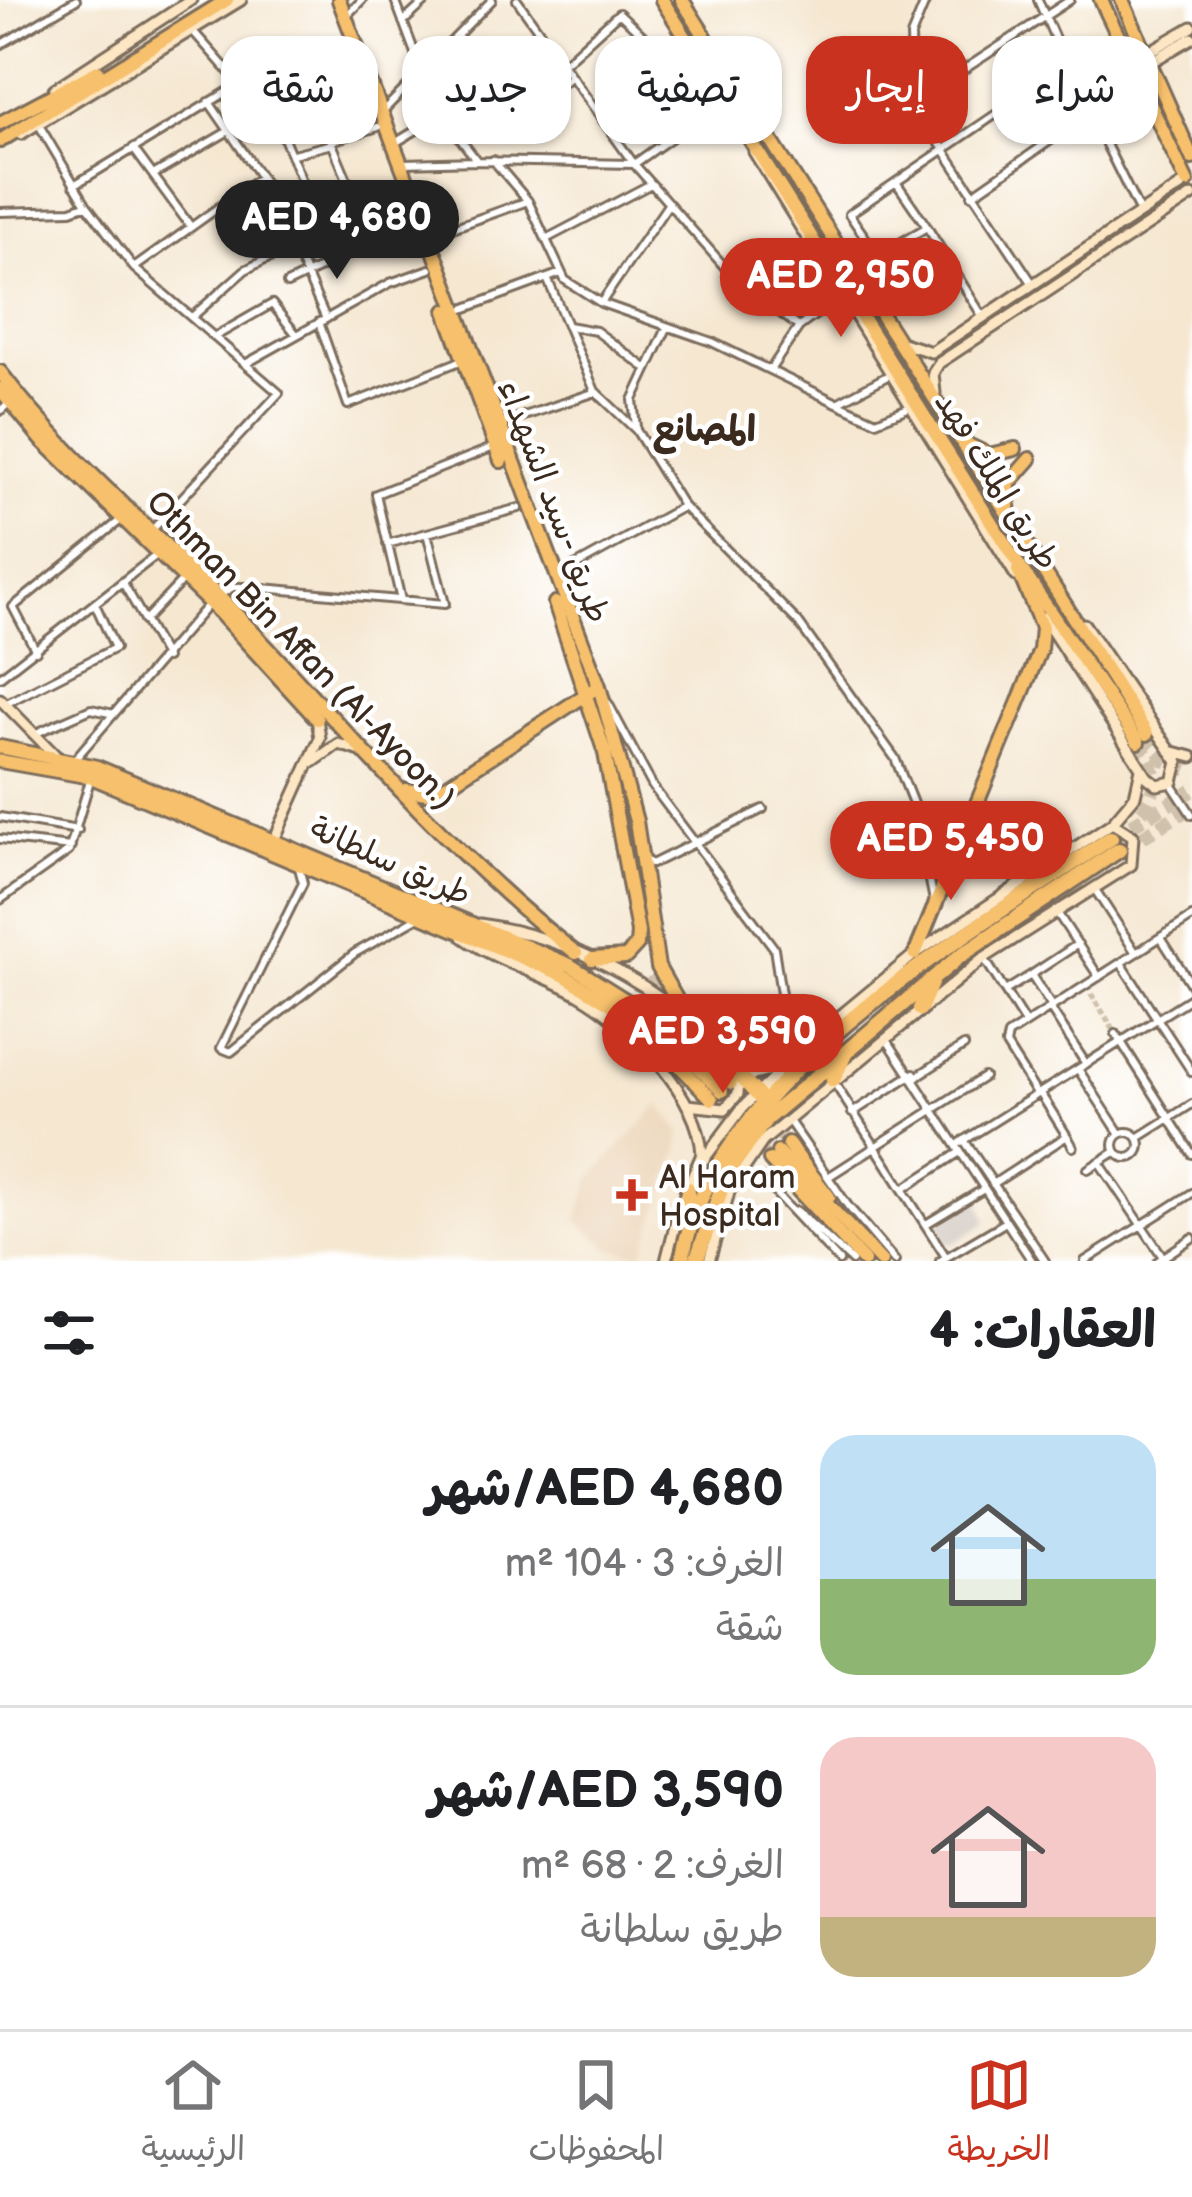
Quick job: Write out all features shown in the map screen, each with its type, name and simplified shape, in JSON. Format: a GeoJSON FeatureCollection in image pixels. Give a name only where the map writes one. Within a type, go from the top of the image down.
{"type":"FeatureCollection","features":[{"type":"Feature","properties":{"kind":"highway"},"geometry":{"type":"LineString","coordinates":[[682,1261],[698,1254],[714,1202],[738,1153],[766,1119],[850,1045],[1114,837]]}},
{"type":"Feature","properties":{"kind":"highway"},"geometry":{"type":"LineString","coordinates":[[698,1254],[714,1169],[762,1096],[885,995],[1114,837]]}},
{"type":"Feature","properties":{"kind":"highway"},"geometry":{"type":"LineString","coordinates":[[920,1009],[934,978]]}},
{"type":"Feature","properties":{"kind":"highway"},"geometry":{"type":"LineString","coordinates":[[885,995],[899,1006]]}},
{"type":"Feature","properties":{"kind":"highway"},"geometry":{"type":"LineString","coordinates":[[833,1080],[850,1045]]}},
{"type":"Feature","properties":{"kind":"highway"},"geometry":{"type":"LineString","coordinates":[[730,1065],[762,1096],[766,1119]]}},
{"type":"Feature","properties":{"kind":"highway"},"geometry":{"type":"LineString","coordinates":[[688,1189],[698,1254]]}},
{"type":"Feature","properties":{"kind":"highway"},"geometry":{"type":"LineString","coordinates":[[714,1202],[730,1189]]}},
{"type":"Feature","properties":{"kind":"main road"},"geometry":{"type":"LineString","coordinates":[[0,123],[190,0]]}},
{"type":"Feature","properties":{"kind":"main road"},"geometry":{"type":"LineString","coordinates":[[41,98],[88,77],[211,0]]}},
{"type":"Feature","properties":{"kind":"main road"},"geometry":{"type":"LineString","coordinates":[[0,143],[226,0]]}},
{"type":"Feature","properties":{"kind":"main road"},"geometry":{"type":"LineString","coordinates":[[0,143],[39,125],[241,0]]}},
{"type":"Feature","properties":{"kind":"main road","name":"طريق -سيد الشهداء"},"geometry":{"type":"LineString","coordinates":[[336,0],[463,360],[593,689],[638,932],[637,945],[626,957],[592,958]]}},
{"type":"Feature","properties":{"kind":"main road","name":"طريق -سيد الشهداء"},"geometry":{"type":"LineString","coordinates":[[336,0],[614,749],[642,859],[658,967],[722,1091]]}},
{"type":"Feature","properties":{"kind":"main road","name":"طريق الملك فهد"},"geometry":{"type":"LineString","coordinates":[[662,0],[685,36]]}},
{"type":"Feature","properties":{"kind":"main road","name":"طريق الملك فهد"},"geometry":{"type":"LineString","coordinates":[[682,0],[939,404],[1011,524],[1021,555]]}},
{"type":"Feature","properties":{"kind":"main road"},"geometry":{"type":"LineString","coordinates":[[1101,0],[1189,189]]}},
{"type":"Feature","properties":{"kind":"main road"},"geometry":{"type":"LineString","coordinates":[[1122,0],[1139,36]]}},
{"type":"Feature","properties":{"kind":"main road"},"geometry":{"type":"LineString","coordinates":[[1158,51],[1192,27]]}},
{"type":"Feature","properties":{"kind":"main road"},"geometry":{"type":"LineString","coordinates":[[1158,53],[1192,38]]}},
{"type":"Feature","properties":{"kind":"main road"},"geometry":{"type":"LineString","coordinates":[[939,404],[933,373],[939,363],[1189,189],[1192,160],[1158,79]]}},
{"type":"Feature","properties":{"kind":"main road"},"geometry":{"type":"LineString","coordinates":[[751,144],[758,165],[908,408],[985,520],[1141,769],[1156,785],[1171,783],[1178,775],[1178,762],[1069,601],[1021,555]]}},
{"type":"Feature","properties":{"kind":"main road","name":"طريق الملك فهد"},"geometry":{"type":"LineString","coordinates":[[754,144],[970,488],[985,520],[1021,555],[1142,738]]}},
{"type":"Feature","properties":{"kind":"main road"},"geometry":{"type":"LineString","coordinates":[[896,338],[913,350],[931,352],[1140,213],[1189,189]]}},
{"type":"Feature","properties":{"kind":"main road","name":"Othman Bin Affan (Al-Ayoon.)"},"geometry":{"type":"LineString","coordinates":[[0,372],[49,433],[150,531],[317,718]]}},
{"type":"Feature","properties":{"kind":"main road","name":"Othman Bin Affan (Al-Ayoon.)"},"geometry":{"type":"LineString","coordinates":[[0,389],[5,406],[184,579],[213,600],[528,916],[576,952]]}},
{"type":"Feature","properties":{"kind":"main road"},"geometry":{"type":"LineString","coordinates":[[962,442],[987,454],[1015,449]]}},
{"type":"Feature","properties":{"kind":"main road"},"geometry":{"type":"LineString","coordinates":[[1011,524],[1006,492],[1030,459]]}},
{"type":"Feature","properties":{"kind":"main road"},"geometry":{"type":"LineString","coordinates":[[970,488],[980,472]]}},
{"type":"Feature","properties":{"kind":"main road"},"geometry":{"type":"LineString","coordinates":[[970,488],[988,486]]}},
{"type":"Feature","properties":{"kind":"main road"},"geometry":{"type":"LineString","coordinates":[[1021,555],[1021,584]]}},
{"type":"Feature","properties":{"kind":"main road"},"geometry":{"type":"LineString","coordinates":[[915,955],[1040,650],[1036,607]]}},
{"type":"Feature","properties":{"kind":"main road"},"geometry":{"type":"LineString","coordinates":[[399,788],[434,794],[593,689]]}},
{"type":"Feature","properties":{"kind":"main road"},"geometry":{"type":"LineString","coordinates":[[2,702],[55,755]]}},
{"type":"Feature","properties":{"kind":"main road"},"geometry":{"type":"LineString","coordinates":[[275,838],[320,738],[317,718]]}},
{"type":"Feature","properties":{"kind":"main road"},"geometry":{"type":"LineString","coordinates":[[4,747],[31,731]]}},
{"type":"Feature","properties":{"kind":"main road"},"geometry":{"type":"LineString","coordinates":[[310,765],[338,744],[365,753]]}},
{"type":"Feature","properties":{"kind":"main road","name":"طريق سلطانة"},"geometry":{"type":"LineString","coordinates":[[4,747],[74,760],[275,838],[457,926],[592,976],[662,1028],[722,1091]]}},
{"type":"Feature","properties":{"kind":"main road"},"geometry":{"type":"LineString","coordinates":[[614,749],[652,975]]}},
{"type":"Feature","properties":{"kind":"main road"},"geometry":{"type":"LineString","coordinates":[[1170,751],[1192,757]]}},
{"type":"Feature","properties":{"kind":"main road","name":"طريق سلطانة"},"geometry":{"type":"LineString","coordinates":[[0,761],[91,777],[419,917],[457,926]]}},
{"type":"Feature","properties":{"kind":"main road"},"geometry":{"type":"LineString","coordinates":[[1114,837],[1135,796],[1141,769]]}},
{"type":"Feature","properties":{"kind":"main road"},"geometry":{"type":"LineString","coordinates":[[666,1261],[697,1170],[804,1048],[915,955],[1114,837],[1132,836],[1131,865],[984,958],[788,1119],[748,1159],[698,1254]]}},
{"type":"Feature","properties":{"kind":"main road"},"geometry":{"type":"LineString","coordinates":[[457,926],[506,928],[592,958],[649,988],[739,1078],[735,1100],[716,1112],[688,1105]]}},
{"type":"Feature","properties":{"kind":"main road"},"geometry":{"type":"LineString","coordinates":[[457,926],[488,955],[597,1007],[688,1105],[701,1138],[697,1170]]}},
{"type":"Feature","properties":{"kind":"main road"},"geometry":{"type":"LineString","coordinates":[[824,1030],[885,995]]}},
{"type":"Feature","properties":{"kind":"main road"},"geometry":{"type":"LineString","coordinates":[[730,1065],[754,1075],[787,1064]]}},
{"type":"Feature","properties":{"kind":"main road"},"geometry":{"type":"LineString","coordinates":[[864,1261],[779,1152],[881,1261]]}},
{"type":"Feature","properties":{"kind":"street"},"geometry":{"type":"LineString","coordinates":[[166,0],[175,10]]}},
{"type":"Feature","properties":{"kind":"street"},"geometry":{"type":"LineString","coordinates":[[345,16],[362,0]]}},
{"type":"Feature","properties":{"kind":"street"},"geometry":{"type":"LineString","coordinates":[[395,0],[409,36]]}},
{"type":"Feature","properties":{"kind":"street"},"geometry":{"type":"LineString","coordinates":[[404,22],[427,0]]}},
{"type":"Feature","properties":{"kind":"street"},"geometry":{"type":"LineString","coordinates":[[457,36],[493,0]]}},
{"type":"Feature","properties":{"kind":"street"},"geometry":{"type":"LineString","coordinates":[[518,0],[543,36]]}},
{"type":"Feature","properties":{"kind":"street"},"geometry":{"type":"LineString","coordinates":[[910,36],[926,0]]}},
{"type":"Feature","properties":{"kind":"street"},"geometry":{"type":"LineString","coordinates":[[1039,0],[1054,36]]}},
{"type":"Feature","properties":{"kind":"street"},"geometry":{"type":"LineString","coordinates":[[968,66],[1070,0]]}},
{"type":"Feature","properties":{"kind":"street"},"geometry":{"type":"LineString","coordinates":[[0,45],[72,1]]}},
{"type":"Feature","properties":{"kind":"street"},"geometry":{"type":"LineString","coordinates":[[571,57],[620,13],[644,36]]}},
{"type":"Feature","properties":{"kind":"street"},"geometry":{"type":"LineString","coordinates":[[192,30],[221,61]]}},
{"type":"Feature","properties":{"kind":"street"},"geometry":{"type":"LineString","coordinates":[[572,76],[595,109]]}},
{"type":"Feature","properties":{"kind":"street"},"geometry":{"type":"LineString","coordinates":[[74,185],[221,95]]}},
{"type":"Feature","properties":{"kind":"street"},"geometry":{"type":"LineString","coordinates":[[380,120],[402,95]]}},
{"type":"Feature","properties":{"kind":"street"},"geometry":{"type":"LineString","coordinates":[[209,102],[221,122]]}},
{"type":"Feature","properties":{"kind":"street"},"geometry":{"type":"LineString","coordinates":[[927,227],[878,256],[849,214],[992,117]]}},
{"type":"Feature","properties":{"kind":"street"},"geometry":{"type":"LineString","coordinates":[[39,125],[86,205],[134,268],[280,393],[150,531]]}},
{"type":"Feature","properties":{"kind":"street"},"geometry":{"type":"LineString","coordinates":[[153,175],[221,135]]}},
{"type":"Feature","properties":{"kind":"street"},"geometry":{"type":"LineString","coordinates":[[392,145],[402,139]]}},
{"type":"Feature","properties":{"kind":"street"},"geometry":{"type":"LineString","coordinates":[[236,144],[261,177],[294,245],[348,405],[463,360]]}},
{"type":"Feature","properties":{"kind":"street"},"geometry":{"type":"LineString","coordinates":[[286,144],[322,230]]}},
{"type":"Feature","properties":{"kind":"street"},"geometry":{"type":"LineString","coordinates":[[293,154],[332,144],[359,208]]}},
{"type":"Feature","properties":{"kind":"street"},"geometry":{"type":"LineString","coordinates":[[464,144],[477,161]]}},
{"type":"Feature","properties":{"kind":"street"},"geometry":{"type":"LineString","coordinates":[[620,144],[737,280],[799,327]]}},
{"type":"Feature","properties":{"kind":"street"},"geometry":{"type":"LineString","coordinates":[[399,163],[634,164],[662,144]]}},
{"type":"Feature","properties":{"kind":"street"},"geometry":{"type":"LineString","coordinates":[[938,144],[1033,284]]}},
{"type":"Feature","properties":{"kind":"street"},"geometry":{"type":"LineString","coordinates":[[972,195],[1045,144]]}},
{"type":"Feature","properties":{"kind":"street"},"geometry":{"type":"LineString","coordinates":[[1106,144],[1140,213]]}},
{"type":"Feature","properties":{"kind":"street"},"geometry":{"type":"LineString","coordinates":[[132,147],[191,227]]}},
{"type":"Feature","properties":{"kind":"street"},"geometry":{"type":"LineString","coordinates":[[493,160],[528,201],[561,273],[601,303],[668,326],[876,421],[908,408]]}},
{"type":"Feature","properties":{"kind":"street"},"geometry":{"type":"LineString","coordinates":[[134,268],[261,177]]}},
{"type":"Feature","properties":{"kind":"street"},"geometry":{"type":"LineString","coordinates":[[896,182],[983,317]]}},
{"type":"Feature","properties":{"kind":"street"},"geometry":{"type":"LineString","coordinates":[[547,239],[651,184]]}},
{"type":"Feature","properties":{"kind":"street"},"geometry":{"type":"LineString","coordinates":[[192,317],[245,270],[359,208],[402,191]]}},
{"type":"Feature","properties":{"kind":"street"},"geometry":{"type":"LineString","coordinates":[[427,238],[528,201]]}},
{"type":"Feature","properties":{"kind":"street"},"geometry":{"type":"LineString","coordinates":[[226,202],[270,258]]}},
{"type":"Feature","properties":{"kind":"street"},"geometry":{"type":"LineString","coordinates":[[601,303],[669,203]]}},
{"type":"Feature","properties":{"kind":"street"},"geometry":{"type":"LineString","coordinates":[[0,212],[71,210],[86,205]]}},
{"type":"Feature","properties":{"kind":"street"},"geometry":{"type":"LineString","coordinates":[[286,284],[370,244]]}},
{"type":"Feature","properties":{"kind":"street"},"geometry":{"type":"LineString","coordinates":[[247,363],[390,283],[430,269]]}},
{"type":"Feature","properties":{"kind":"street"},"geometry":{"type":"LineString","coordinates":[[455,313],[561,273]]}},
{"type":"Feature","properties":{"kind":"street"},"geometry":{"type":"LineString","coordinates":[[547,278],[596,392],[636,430],[683,506],[798,622],[895,758],[916,811],[936,908]]}},
{"type":"Feature","properties":{"kind":"street"},"geometry":{"type":"LineString","coordinates":[[770,370],[799,327],[841,296]]}},
{"type":"Feature","properties":{"kind":"street"},"geometry":{"type":"LineString","coordinates":[[215,336],[272,304],[297,335]]}},
{"type":"Feature","properties":{"kind":"street"},"geometry":{"type":"LineString","coordinates":[[568,326],[596,331],[646,368]]}},
{"type":"Feature","properties":{"kind":"street"},"geometry":{"type":"LineString","coordinates":[[636,430],[633,400],[668,326]]}},
{"type":"Feature","properties":{"kind":"street"},"geometry":{"type":"LineString","coordinates":[[837,403],[889,375]]}},
{"type":"Feature","properties":{"kind":"street"},"geometry":{"type":"LineString","coordinates":[[497,425],[596,392]]}},
{"type":"Feature","properties":{"kind":"street"},"geometry":{"type":"LineString","coordinates":[[401,600],[376,494],[496,447]]}},
{"type":"Feature","properties":{"kind":"street"},"geometry":{"type":"LineString","coordinates":[[554,578],[683,506]]}},
{"type":"Feature","properties":{"kind":"street"},"geometry":{"type":"LineString","coordinates":[[387,544],[519,508]]}},
{"type":"Feature","properties":{"kind":"street"},"geometry":{"type":"LineString","coordinates":[[35,651],[13,607],[122,519]]}},
{"type":"Feature","properties":{"kind":"street"},"geometry":{"type":"LineString","coordinates":[[74,760],[213,600],[233,587],[445,604],[427,533]]}},
{"type":"Feature","properties":{"kind":"street"},"geometry":{"type":"LineString","coordinates":[[0,677],[158,554]]}},
{"type":"Feature","properties":{"kind":"street"},"geometry":{"type":"LineString","coordinates":[[145,621],[184,579]]}},
{"type":"Feature","properties":{"kind":"street"},"geometry":{"type":"LineString","coordinates":[[123,583],[166,658]]}},
{"type":"Feature","properties":{"kind":"street"},"geometry":{"type":"LineString","coordinates":[[2,702],[115,648],[96,605]]}},
{"type":"Feature","properties":{"kind":"street"},"geometry":{"type":"LineString","coordinates":[[593,689],[653,787],[774,948],[787,1064]]}},
{"type":"Feature","properties":{"kind":"street"},"geometry":{"type":"LineString","coordinates":[[31,731],[91,709],[114,714]]}},
{"type":"Feature","properties":{"kind":"street"},"geometry":{"type":"LineString","coordinates":[[0,900],[71,847],[91,777]]}},
{"type":"Feature","properties":{"kind":"street"},"geometry":{"type":"LineString","coordinates":[[1171,783],[1192,815]]}},
{"type":"Feature","properties":{"kind":"street"},"geometry":{"type":"LineString","coordinates":[[642,859],[652,864],[763,808]]}},
{"type":"Feature","properties":{"kind":"street"},"geometry":{"type":"LineString","coordinates":[[0,817],[78,830]]}},
{"type":"Feature","properties":{"kind":"street"},"geometry":{"type":"LineString","coordinates":[[0,839],[71,847]]}},
{"type":"Feature","properties":{"kind":"street"},"geometry":{"type":"LineString","coordinates":[[299,868],[303,883],[221,1048],[231,1052],[355,953],[419,917]]}},
{"type":"Feature","properties":{"kind":"street"},"geometry":{"type":"LineString","coordinates":[[1094,888],[1136,953]]}},
{"type":"Feature","properties":{"kind":"street"},"geometry":{"type":"LineString","coordinates":[[1056,911],[1099,977]]}},
{"type":"Feature","properties":{"kind":"street"},"geometry":{"type":"LineString","coordinates":[[1073,1147],[1006,1045],[1008,1035],[1192,917]]}},
{"type":"Feature","properties":{"kind":"street"},"geometry":{"type":"LineString","coordinates":[[1161,938],[1192,986]]}},
{"type":"Feature","properties":{"kind":"street"},"geometry":{"type":"LineString","coordinates":[[1005,991],[1078,944]]}},
{"type":"Feature","properties":{"kind":"street"},"geometry":{"type":"LineString","coordinates":[[984,958],[1025,1023]]}},
{"type":"Feature","properties":{"kind":"street"},"geometry":{"type":"LineString","coordinates":[[1120,963],[1192,1072]]}},
{"type":"Feature","properties":{"kind":"street"},"geometry":{"type":"LineString","coordinates":[[880,967],[892,973]]}},
{"type":"Feature","properties":{"kind":"street"},"geometry":{"type":"LineString","coordinates":[[1030,975],[1120,1134],[1115,1152],[1088,1169]]}},
{"type":"Feature","properties":{"kind":"street"},"geometry":{"type":"LineString","coordinates":[[1085,985],[1091,994]]}},
{"type":"Feature","properties":{"kind":"street"},"geometry":{"type":"LineString","coordinates":[[903,1189],[1118,1038],[1192,997]]}},
{"type":"Feature","properties":{"kind":"street"},"geometry":{"type":"LineString","coordinates":[[1118,1038],[1192,1154]]}},
{"type":"Feature","properties":{"kind":"street"},"geometry":{"type":"LineString","coordinates":[[884,1039],[894,1043],[988,1186],[1045,1261]]}},
{"type":"Feature","properties":{"kind":"street"},"geometry":{"type":"LineString","coordinates":[[786,1041],[804,1048]]}},
{"type":"Feature","properties":{"kind":"street"},"geometry":{"type":"LineString","coordinates":[[852,1112],[964,1046]]}},
{"type":"Feature","properties":{"kind":"street"},"geometry":{"type":"LineString","coordinates":[[828,1178],[984,1077]]}},
{"type":"Feature","properties":{"kind":"street"},"geometry":{"type":"LineString","coordinates":[[833,1080],[943,1259],[1006,1222]]}},
{"type":"Feature","properties":{"kind":"street"},"geometry":{"type":"LineString","coordinates":[[1120,1134],[1138,1138],[1192,1104]]}},
{"type":"Feature","properties":{"kind":"street"},"geometry":{"type":"LineString","coordinates":[[788,1119],[895,1261]]}},
{"type":"Feature","properties":{"kind":"street"},"geometry":{"type":"LineString","coordinates":[[926,1225],[1067,1136]]}},
{"type":"Feature","properties":{"kind":"street"},"geometry":{"type":"LineString","coordinates":[[1115,1152],[1134,1156],[1138,1138]]}},
{"type":"Feature","properties":{"kind":"street"},"geometry":{"type":"LineString","coordinates":[[1099,1162],[1158,1260],[1192,1238]]}},
{"type":"Feature","properties":{"kind":"street"},"geometry":{"type":"LineString","coordinates":[[730,1189],[761,1178],[839,1261]]}},
{"type":"Feature","properties":{"kind":"street"},"geometry":{"type":"LineString","coordinates":[[988,1186],[1032,1261]]}},
{"type":"Feature","properties":{"kind":"street"},"geometry":{"type":"LineString","coordinates":[[1085,1261],[1192,1193]]}},
{"type":"Feature","properties":{"kind":"street"},"geometry":{"type":"LineString","coordinates":[[794,1210],[806,1214],[852,1261]]}},
{"type":"Feature","properties":{"kind":"street"},"geometry":{"type":"LineString","coordinates":[[858,1238],[895,1261]]}},
{"type":"Feature","properties":{"kind":"street"},"geometry":{"type":"LineString","coordinates":[[1099,1252],[1104,1261]]}},
{"type":"Feature","properties":{"kind":"shaded area"},"geometry":{"type":"Polygon","coordinates":[[[660,1104],[681,1132],[679,1150],[642,1255],[609,1248],[577,1220],[591,1178],[660,1104]]]}},
{"type":"Feature","properties":{"kind":"shaded area"},"geometry":{"type":"Polygon","coordinates":[[[978,1196],[987,1222],[953,1244],[946,1242],[934,1224],[978,1196]]]}},
{"type":"Feature","properties":{"kind":"tunnel"},"geometry":{"type":"LineString","coordinates":[[1147,734],[1164,760],[1192,772]]}},
{"type":"Feature","properties":{"kind":"tunnel"},"geometry":{"type":"LineString","coordinates":[[1138,742],[1155,779],[1139,816]]}},
{"type":"Feature","properties":{"kind":"tunnel"},"geometry":{"type":"LineString","coordinates":[[1113,836],[1192,791]]}},
{"type":"Feature","properties":{"kind":"tunnel"},"geometry":{"type":"LineString","coordinates":[[1124,848],[1192,807]]}},
{"type":"Feature","properties":{"kind":"tunnel"},"geometry":{"type":"LineString","coordinates":[[652,975],[678,1027]]}},
{"type":"Feature","properties":{"kind":"tunnel"},"geometry":{"type":"LineString","coordinates":[[1091,994],[1116,1034]]}},
{"type":"Feature","properties":{"kind":"tunnel"},"geometry":{"type":"LineString","coordinates":[[732,1083],[788,1144]]}},
{"type":"Feature","properties":{"kind":"tunnel"},"geometry":{"type":"LineString","coordinates":[[712,1099],[770,1160]]}},
{"type":"Feature","properties":{"kind":"place","name":"Al Haram Hospital"},"geometry":{"type":"Point","coordinates":[632,1195]}},
{"type":"Feature","properties":{"kind":"district","name":"المصانع"},"geometry":{"type":"Point","coordinates":[704,428]}}]}
